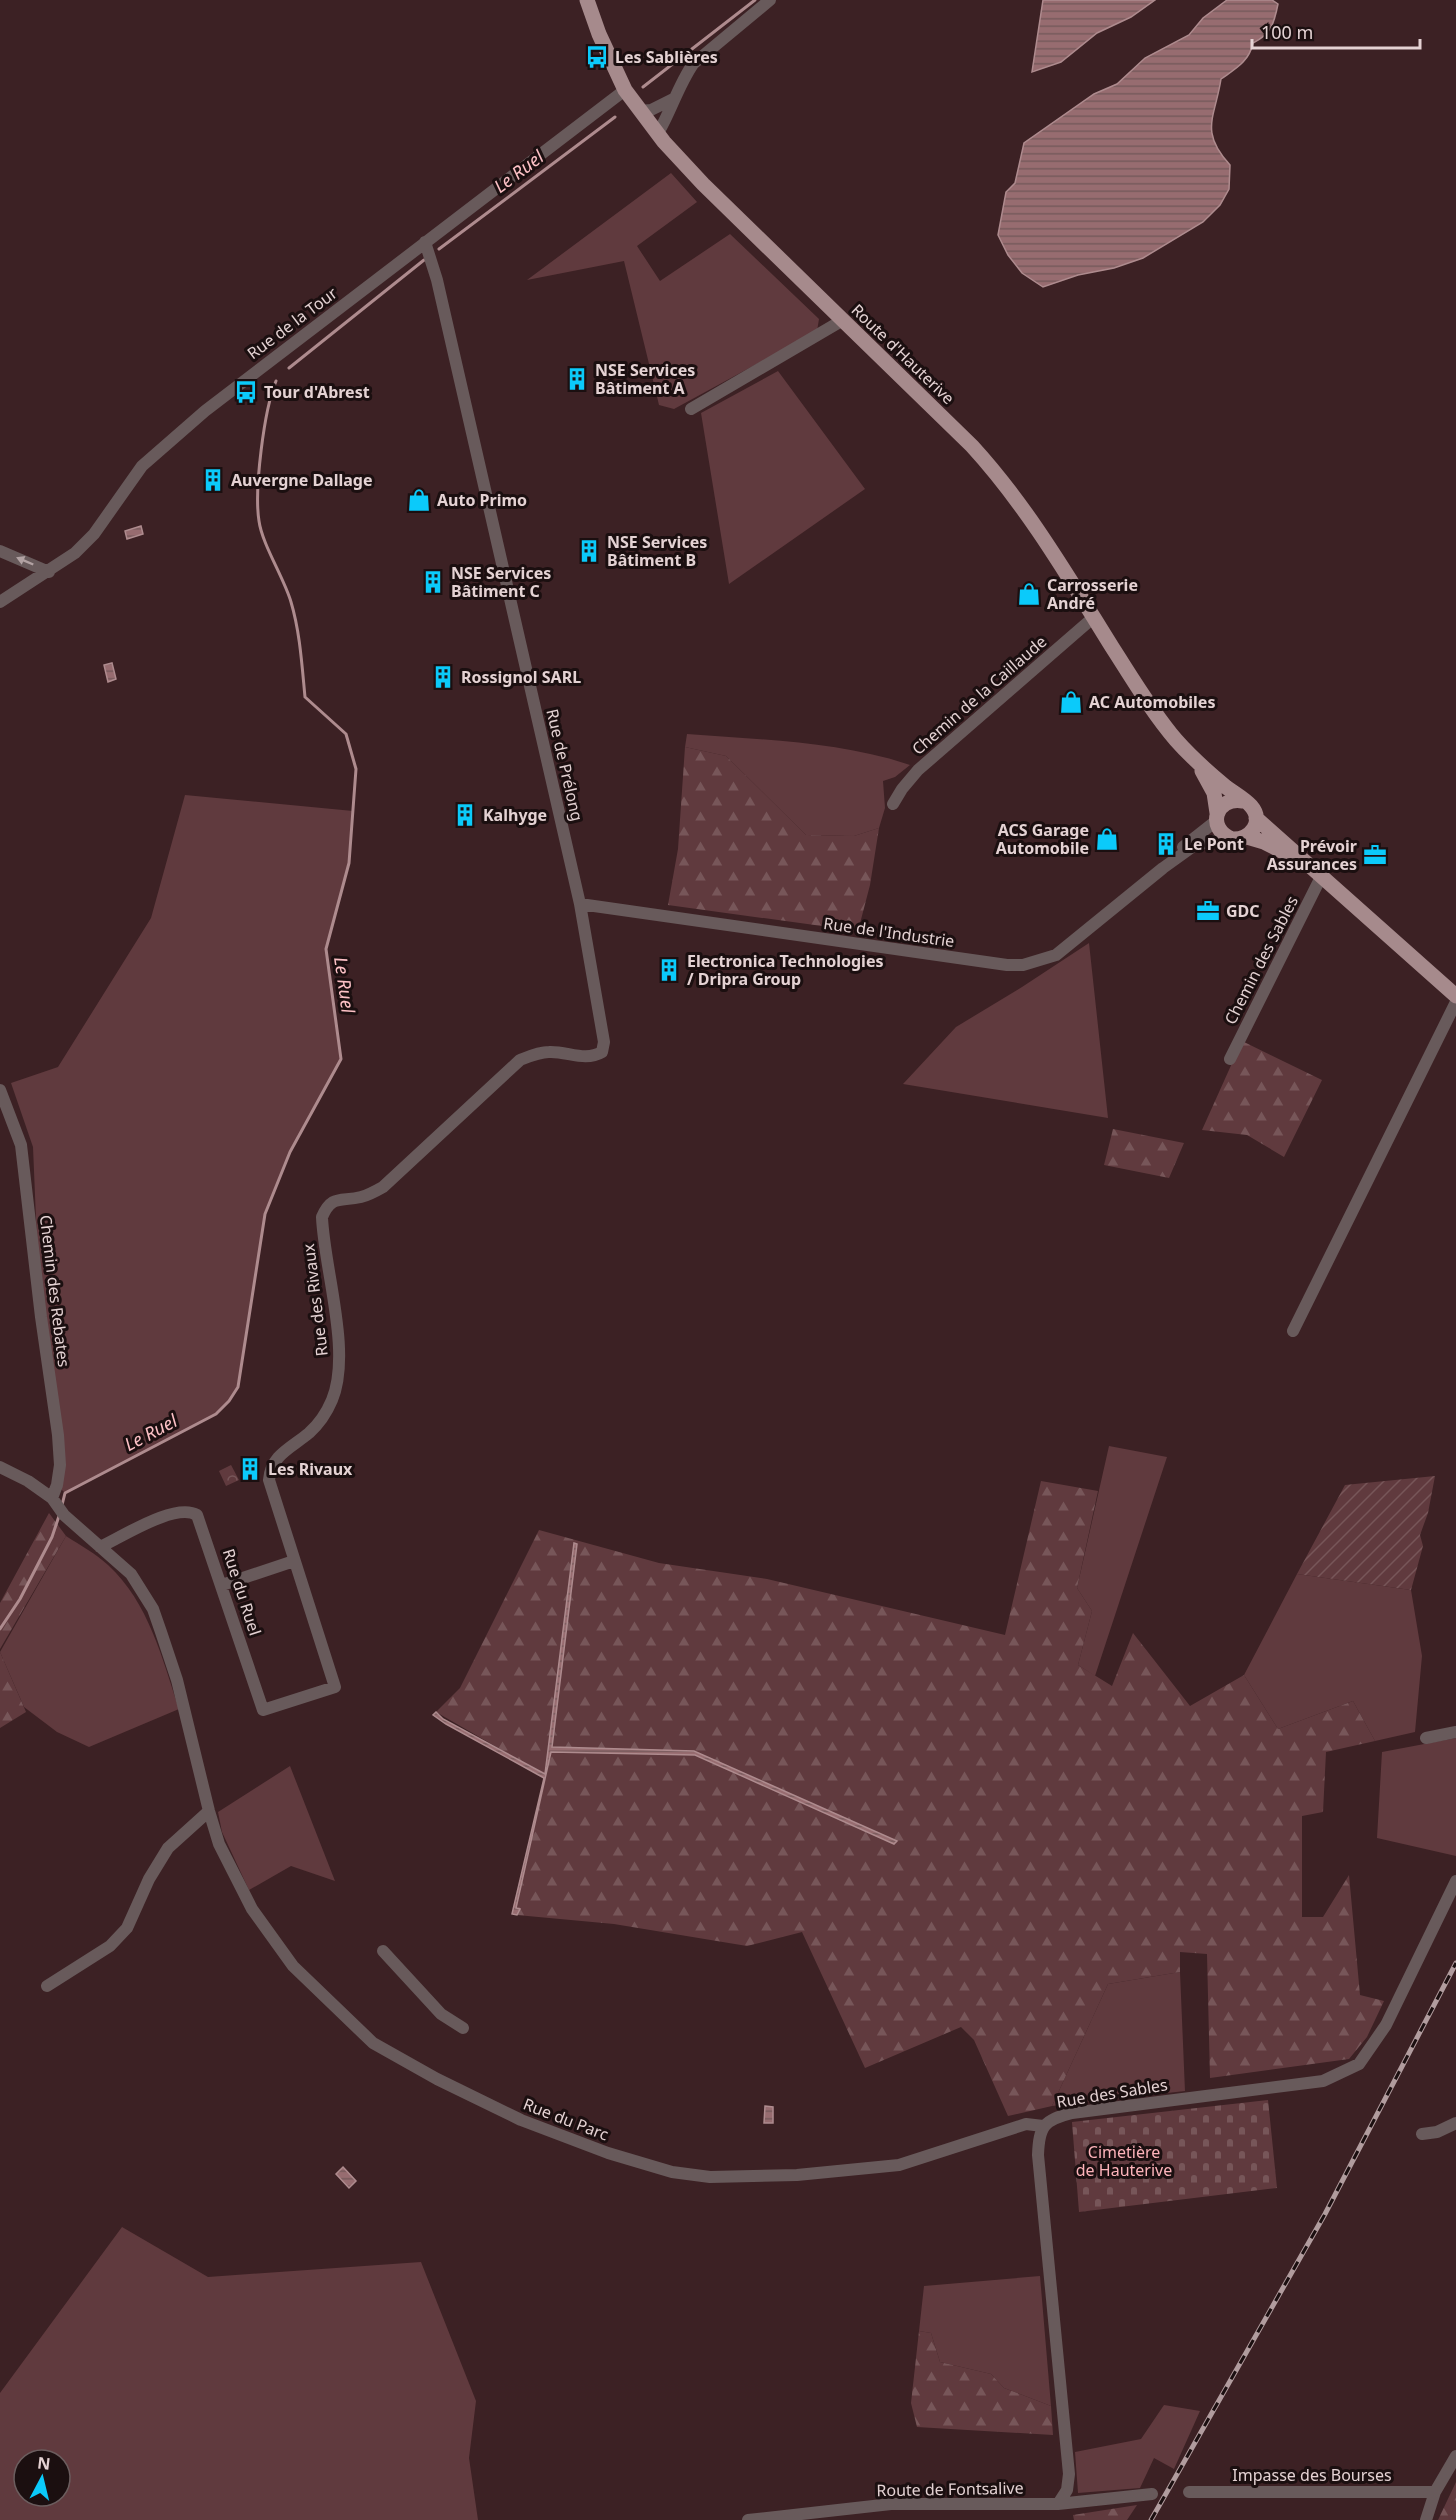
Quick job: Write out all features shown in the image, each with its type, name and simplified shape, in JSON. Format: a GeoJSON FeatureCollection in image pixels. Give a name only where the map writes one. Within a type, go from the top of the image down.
{"type":"FeatureCollection","features":[{"type":"Feature","properties":{"kind":"main road","name":"Route d'Hauterive"},"geometry":{"type":"LineString","coordinates":[[587,0],[599,34],[625,90],[658,133],[703,184],[997,473],[1027,514],[1150,705],[1203,772],[1211,786],[1217,817]]}},
{"type":"Feature","properties":{"kind":"main road","name":"Route d'Hauterive"},"geometry":{"type":"LineString","coordinates":[[1184,747],[1243,801]]}},
{"type":"Feature","properties":{"kind":"main road"},"geometry":{"type":"LineString","coordinates":[[1256,818],[1254,829],[1246,837],[1236,840],[1220,831],[1217,817],[1225,803],[1231,800],[1243,801],[1252,807],[1256,818],[1456,996]]}},
{"type":"Feature","properties":{"kind":"main road"},"geometry":{"type":"LineString","coordinates":[[1246,837],[1264,842],[1316,870]]}},
{"type":"Feature","properties":{"kind":"street"},"geometry":{"type":"LineString","coordinates":[[658,133],[693,64],[770,0]]}},
{"type":"Feature","properties":{"kind":"street","name":"Rue de la Tour"},"geometry":{"type":"LineString","coordinates":[[0,602],[75,553],[94,534],[142,466],[204,411],[625,90]]}},
{"type":"Feature","properties":{"kind":"street"},"geometry":{"type":"LineString","coordinates":[[640,111],[651,110],[675,98]]}},
{"type":"Feature","properties":{"kind":"street","name":"Rue de Prélong"},"geometry":{"type":"LineString","coordinates":[[425,242],[437,280],[580,904],[604,1042],[602,1052]]}},
{"type":"Feature","properties":{"kind":"street"},"geometry":{"type":"LineString","coordinates":[[691,409],[843,320]]}},
{"type":"Feature","properties":{"kind":"street"},"geometry":{"type":"LineString","coordinates":[[0,551],[49,572]]}},
{"type":"Feature","properties":{"kind":"street","name":"Chemin de la Caillaude"},"geometry":{"type":"LineString","coordinates":[[893,804],[918,770],[1094,617]]}},
{"type":"Feature","properties":{"kind":"street","name":"Rue de l'Industrie"},"geometry":{"type":"LineString","coordinates":[[1163,868],[1190,840],[1217,817]]}},
{"type":"Feature","properties":{"kind":"street","name":"Rue de l'Industrie"},"geometry":{"type":"LineString","coordinates":[[580,904],[1007,965],[1023,965],[1056,955],[1163,868],[1195,845],[1229,838]]}},
{"type":"Feature","properties":{"kind":"street","name":"Chemin des Sables"},"geometry":{"type":"LineString","coordinates":[[1230,1059],[1316,870]]}},
{"type":"Feature","properties":{"kind":"street"},"geometry":{"type":"LineString","coordinates":[[1293,1331],[1456,1002]]}},
{"type":"Feature","properties":{"kind":"street","name":"Rue des Rivaux"},"geometry":{"type":"LineString","coordinates":[[335,1687],[269,1480],[270,1472],[279,1455],[311,1431],[326,1413],[335,1389],[338,1373],[338,1341],[322,1221],[326,1207],[333,1201],[359,1198],[383,1188],[520,1060],[535,1054],[550,1052],[593,1058],[602,1052]]}},
{"type":"Feature","properties":{"kind":"street","name":"Chemin des Rebates"},"geometry":{"type":"LineString","coordinates":[[0,1090],[21,1145],[41,1317],[58,1435],[60,1465],[52,1498]]}},
{"type":"Feature","properties":{"kind":"street"},"geometry":{"type":"LineString","coordinates":[[0,1467],[28,1481],[52,1498],[64,1515],[131,1574],[153,1610],[177,1680],[209,1811],[168,1848],[149,1879],[127,1928],[110,1946],[47,1986]]}},
{"type":"Feature","properties":{"kind":"street","name":"Rue du Ruel"},"geometry":{"type":"LineString","coordinates":[[100,1547],[170,1514],[190,1510],[201,1521],[263,1710],[335,1687]]}},
{"type":"Feature","properties":{"kind":"street"},"geometry":{"type":"LineString","coordinates":[[222,1585],[294,1561]]}},
{"type":"Feature","properties":{"kind":"street"},"geometry":{"type":"LineString","coordinates":[[1426,1738],[1456,1732]]}},
{"type":"Feature","properties":{"kind":"street","name":"Rue du Parc"},"geometry":{"type":"LineString","coordinates":[[209,1811],[219,1844],[252,1909],[293,1966],[330,2004],[373,2043],[437,2079],[521,2120],[564,2137],[672,2172],[710,2176],[797,2175],[898,2165],[1026,2124],[1043,2126]]}},
{"type":"Feature","properties":{"kind":"street","name":"Rue des Sables"},"geometry":{"type":"LineString","coordinates":[[1058,2504],[1067,2490],[1069,2474],[1038,2155],[1039,2136],[1043,2126],[1054,2117],[1072,2113],[1323,2081],[1359,2064],[1386,2025],[1456,1881]]}},
{"type":"Feature","properties":{"kind":"street"},"geometry":{"type":"LineString","coordinates":[[383,1951],[441,2014],[463,2028]]}},
{"type":"Feature","properties":{"kind":"street"},"geometry":{"type":"LineString","coordinates":[[1422,2134],[1437,2132],[1456,2123]]}},
{"type":"Feature","properties":{"kind":"street"},"geometry":{"type":"LineString","coordinates":[[1426,2520],[1435,2492],[1456,2456]]}},
{"type":"Feature","properties":{"kind":"street","name":"Impasse des Bourses"},"geometry":{"type":"LineString","coordinates":[[1189,2492],[1435,2492]]}},
{"type":"Feature","properties":{"kind":"street","name":"Route de Fontsalive"},"geometry":{"type":"LineString","coordinates":[[748,2520],[891,2504],[1058,2504],[1152,2494]]}},
{"type":"Feature","properties":{"kind":"green space"},"geometry":{"type":"Polygon","coordinates":[[[671,173],[697,202],[637,246],[660,281],[730,234],[819,319],[817,331],[674,409],[659,405],[624,261],[527,280],[671,173]]]}},
{"type":"Feature","properties":{"kind":"green space"},"geometry":{"type":"Polygon","coordinates":[[[778,371],[865,489],[729,584],[701,413],[778,371]]]}},
{"type":"Feature","properties":{"kind":"green space"},"geometry":{"type":"Polygon","coordinates":[[[687,734],[828,746],[910,765],[895,777],[883,781],[885,808],[879,828],[854,836],[806,835],[726,756],[685,747],[687,734]]]}},
{"type":"Feature","properties":{"kind":"green space"},"geometry":{"type":"Polygon","coordinates":[[[685,747],[726,756],[806,835],[854,836],[879,828],[870,885],[858,931],[668,905],[678,849],[685,747]]]}},
{"type":"Feature","properties":{"kind":"green space"},"geometry":{"type":"Polygon","coordinates":[[[185,795],[353,811],[349,863],[326,949],[341,1059],[290,1152],[265,1214],[238,1387],[229,1401],[216,1414],[65,1493],[57,1485],[38,1267],[33,1147],[11,1083],[58,1067],[151,918],[185,795]]]}},
{"type":"Feature","properties":{"kind":"green space"},"geometry":{"type":"Polygon","coordinates":[[[1089,943],[1108,1118],[903,1084],[956,1027],[1089,943]]]}},
{"type":"Feature","properties":{"kind":"green space"},"geometry":{"type":"Polygon","coordinates":[[[1242,1041],[1322,1080],[1284,1157],[1247,1135],[1202,1130],[1242,1041]]]}},
{"type":"Feature","properties":{"kind":"green space"},"geometry":{"type":"Polygon","coordinates":[[[1113,1129],[1184,1143],[1169,1178],[1104,1165],[1113,1129]]]}},
{"type":"Feature","properties":{"kind":"green space"},"geometry":{"type":"Polygon","coordinates":[[[1109,1446],[1167,1457],[1095,1676],[1078,1665],[1092,1611],[1077,1588],[1109,1446]]]}},
{"type":"Feature","properties":{"kind":"green space"},"geometry":{"type":"Polygon","coordinates":[[[231,1465],[239,1480],[226,1486],[219,1471],[231,1465]]]}},
{"type":"Feature","properties":{"kind":"green space"},"geometry":{"type":"Polygon","coordinates":[[[1435,1476],[1428,1513],[1420,1535],[1423,1546],[1411,1590],[1297,1574],[1345,1485],[1435,1476]]]}},
{"type":"Feature","properties":{"kind":"green space"},"geometry":{"type":"Polygon","coordinates":[[[1041,1481],[1098,1491],[1077,1588],[1092,1611],[1078,1665],[1112,1686],[1133,1633],[1190,1706],[1244,1675],[1278,1729],[1353,1701],[1375,1741],[1326,1752],[1323,1812],[1302,1816],[1302,1917],[1323,1917],[1349,1875],[1360,1995],[1384,2001],[1367,2037],[1349,2059],[1210,2078],[1207,1954],[1180,1952],[1180,1972],[1108,1984],[1052,2106],[1008,2116],[974,2040],[961,2027],[865,2068],[802,1932],[747,1946],[614,1924],[517,1915],[516,1908],[545,1775],[436,1712],[460,1688],[539,1530],[659,1563],[767,1579],[1005,1635],[1041,1481]]]}},
{"type":"Feature","properties":{"kind":"green space"},"geometry":{"type":"Polygon","coordinates":[[[49,1513],[66,1536],[0,1649],[0,1603],[49,1513]]]}},
{"type":"Feature","properties":{"kind":"green space"},"geometry":{"type":"Polygon","coordinates":[[[66,1536],[108,1565],[134,1596],[160,1651],[179,1709],[89,1747],[57,1732],[24,1707],[0,1652],[66,1536]]]}},
{"type":"Feature","properties":{"kind":"green space"},"geometry":{"type":"Polygon","coordinates":[[[1297,1574],[1411,1590],[1422,1656],[1415,1732],[1375,1741],[1353,1701],[1278,1729],[1244,1675],[1297,1574]]]}},
{"type":"Feature","properties":{"kind":"green space"},"geometry":{"type":"Polygon","coordinates":[[[0,1652],[26,1712],[0,1728],[0,1652]]]}},
{"type":"Feature","properties":{"kind":"green space"},"geometry":{"type":"Polygon","coordinates":[[[1456,1738],[1456,1856],[1377,1838],[1382,1752],[1456,1738]]]}},
{"type":"Feature","properties":{"kind":"green space"},"geometry":{"type":"Polygon","coordinates":[[[290,1766],[335,1881],[291,1866],[249,1890],[222,1832],[218,1812],[290,1766]]]}},
{"type":"Feature","properties":{"kind":"green space"},"geometry":{"type":"Polygon","coordinates":[[[1180,1972],[1185,2091],[1052,2106],[1108,1984],[1180,1972]]]}},
{"type":"Feature","properties":{"kind":"green space","name":"Cimetière de Hauterive"},"geometry":{"type":"Polygon","coordinates":[[[1268,2100],[1277,2188],[1079,2212],[1072,2122],[1268,2100]]]}},
{"type":"Feature","properties":{"kind":"green space"},"geometry":{"type":"Polygon","coordinates":[[[122,2227],[208,2277],[421,2262],[476,2401],[469,2458],[478,2520],[0,2520],[0,2393],[122,2227]]]}},
{"type":"Feature","properties":{"kind":"green space"},"geometry":{"type":"Polygon","coordinates":[[[1040,2276],[1051,2406],[1004,2388],[991,2374],[940,2362],[931,2333],[919,2331],[924,2286],[1040,2276]]]}},
{"type":"Feature","properties":{"kind":"green space"},"geometry":{"type":"Polygon","coordinates":[[[919,2331],[931,2333],[940,2362],[991,2374],[1004,2388],[1051,2406],[1053,2435],[917,2427],[911,2403],[919,2331]]]}},
{"type":"Feature","properties":{"kind":"green space"},"geometry":{"type":"Polygon","coordinates":[[[1164,2405],[1200,2411],[1174,2469],[1154,2458],[1140,2488],[1078,2493],[1075,2452],[1141,2439],[1164,2405]]]}},
{"type":"Feature","properties":{"kind":"green space"},"geometry":{"type":"Polygon","coordinates":[[[1456,2482],[1456,2520],[1438,2520],[1456,2482]]]}},
{"type":"Feature","properties":{"kind":"green space"},"geometry":{"type":"Polygon","coordinates":[[[1137,2505],[1127,2520],[1074,2520],[1073,2515],[1137,2505]]]}},
{"type":"Feature","properties":{"kind":"shaded area"},"geometry":{"type":"Polygon","coordinates":[[[1043,0],[1155,0],[1131,17],[1097,33],[1061,62],[1032,72],[1043,0]]]}},
{"type":"Feature","properties":{"kind":"shaded area"},"geometry":{"type":"Polygon","coordinates":[[[1227,0],[1272,0],[1278,4],[1268,32],[1253,43],[1241,64],[1221,79],[1213,114],[1212,133],[1220,153],[1230,165],[1229,189],[1220,205],[1203,222],[1143,258],[1114,268],[1078,275],[1043,287],[1022,273],[1008,255],[998,235],[1006,192],[1015,183],[1024,143],[1094,94],[1117,84],[1145,58],[1189,35],[1203,18],[1227,0]]]}},
{"type":"Feature","properties":{"kind":"shaded area"},"geometry":{"type":"Polygon","coordinates":[[[141,526],[143,534],[127,539],[125,531],[141,526]]]}},
{"type":"Feature","properties":{"kind":"shaded area"},"geometry":{"type":"Polygon","coordinates":[[[112,663],[116,679],[108,682],[104,665],[112,663]]]}},
{"type":"Feature","properties":{"kind":"shaded area"},"geometry":{"type":"Polygon","coordinates":[[[574,1543],[577,1544],[552,1747],[694,1751],[897,1841],[894,1844],[695,1755],[551,1752],[516,1908],[520,1909],[517,1915],[512,1914],[544,1778],[433,1715],[436,1712],[443,1719],[545,1774],[574,1543]]]}},
{"type":"Feature","properties":{"kind":"shaded area"},"geometry":{"type":"Polygon","coordinates":[[[765,2106],[773,2107],[773,2123],[764,2123],[765,2106]]]}},
{"type":"Feature","properties":{"kind":"shaded area"},"geometry":{"type":"Polygon","coordinates":[[[343,2167],[356,2181],[349,2188],[336,2174],[343,2167]]]}},
{"type":"Feature","properties":{"kind":"waterway","name":"Le Ruel"},"geometry":{"type":"LineString","coordinates":[[643,87],[755,0]]}},
{"type":"Feature","properties":{"kind":"waterway","name":"Le Ruel"},"geometry":{"type":"LineString","coordinates":[[439,249],[615,117]]}},
{"type":"Feature","properties":{"kind":"waterway","name":"Le Ruel"},"geometry":{"type":"LineString","coordinates":[[289,368],[424,260]]}},
{"type":"Feature","properties":{"kind":"waterway","name":"Le Ruel"},"geometry":{"type":"LineString","coordinates":[[62,1505],[65,1493],[216,1414],[229,1401],[238,1387],[265,1214],[290,1152],[341,1059],[326,949],[349,863],[356,769],[346,734],[305,697],[294,613],[288,593],[264,540],[259,521],[258,490],[261,450],[276,381]]}},
{"type":"Feature","properties":{"kind":"waterway","name":"Le Ruel"},"geometry":{"type":"LineString","coordinates":[[0,1629],[20,1599],[52,1537],[59,1516]]}},
{"type":"Feature","properties":{"kind":"railway"},"geometry":{"type":"LineString","coordinates":[[1151,2520],[1325,2214],[1456,1963]]}},
{"type":"Feature","properties":{"kind":"place","name":"Les Sablières"},"geometry":{"type":"Point","coordinates":[597,57]}},
{"type":"Feature","properties":{"kind":"place","name":"NSE Services Bâtiment A"},"geometry":{"type":"Point","coordinates":[577,379]}},
{"type":"Feature","properties":{"kind":"place","name":"Tour d'Abrest"},"geometry":{"type":"Point","coordinates":[246,392]}},
{"type":"Feature","properties":{"kind":"place","name":"Auvergne Dallage"},"geometry":{"type":"Point","coordinates":[213,480]}},
{"type":"Feature","properties":{"kind":"place","name":"Auto Primo"},"geometry":{"type":"Point","coordinates":[419,500]}},
{"type":"Feature","properties":{"kind":"place","name":"NSE Services Bâtiment B"},"geometry":{"type":"Point","coordinates":[589,551]}},
{"type":"Feature","properties":{"kind":"place","name":"NSE Services Bâtiment C"},"geometry":{"type":"Point","coordinates":[433,582]}},
{"type":"Feature","properties":{"kind":"place","name":"Carrosserie André"},"geometry":{"type":"Point","coordinates":[1029,594]}},
{"type":"Feature","properties":{"kind":"place","name":"Rossignol SARL"},"geometry":{"type":"Point","coordinates":[443,677]}},
{"type":"Feature","properties":{"kind":"place","name":"AC Automobiles"},"geometry":{"type":"Point","coordinates":[1071,702]}},
{"type":"Feature","properties":{"kind":"place","name":"Kalhyge"},"geometry":{"type":"Point","coordinates":[465,815]}},
{"type":"Feature","properties":{"kind":"place","name":"ACS Garage Automobile"},"geometry":{"type":"Point","coordinates":[1107,839]}},
{"type":"Feature","properties":{"kind":"place","name":"Le Pont"},"geometry":{"type":"Point","coordinates":[1166,844]}},
{"type":"Feature","properties":{"kind":"place","name":"Prévoir Assurances"},"geometry":{"type":"Point","coordinates":[1375,855]}},
{"type":"Feature","properties":{"kind":"place","name":"GDC"},"geometry":{"type":"Point","coordinates":[1208,911]}},
{"type":"Feature","properties":{"kind":"place","name":"Electronica Technologies / Dripra Group"},"geometry":{"type":"Point","coordinates":[669,970]}},
{"type":"Feature","properties":{"kind":"place","name":"Les Rivaux"},"geometry":{"type":"Point","coordinates":[250,1469]}}]}
